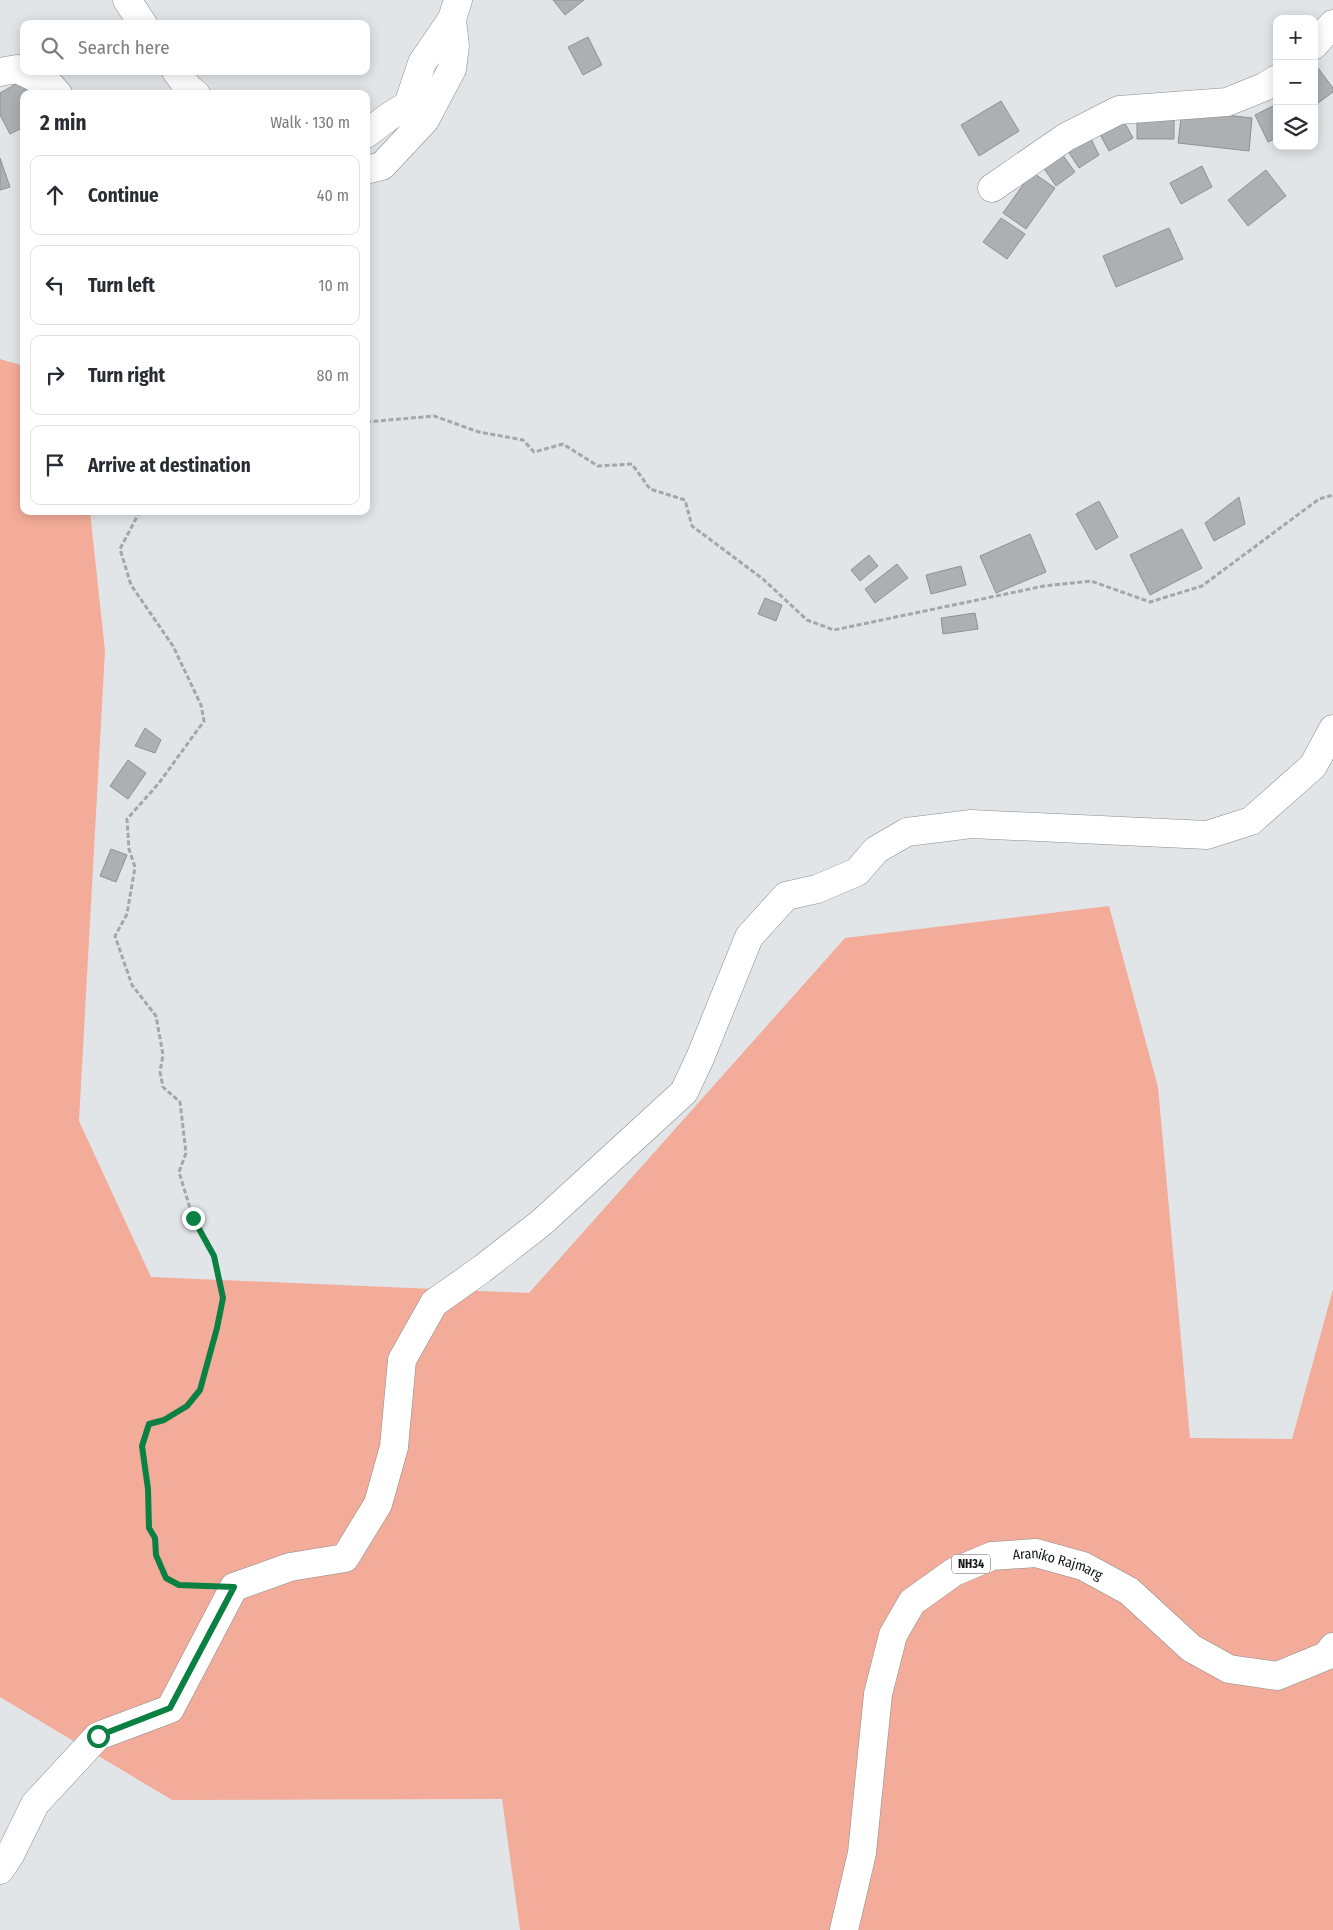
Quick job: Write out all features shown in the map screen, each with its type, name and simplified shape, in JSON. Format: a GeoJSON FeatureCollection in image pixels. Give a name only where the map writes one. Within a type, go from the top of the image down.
{"type":"FeatureCollection","features":[{"type":"Feature","properties":{"kind":"main road"},"geometry":{"type":"LineString","coordinates":[[127,0],[140,20]]}},
{"type":"Feature","properties":{"kind":"main road"},"geometry":{"type":"LineString","coordinates":[[370,131],[390,116],[408,106],[422,63],[455,10]]}},
{"type":"Feature","properties":{"kind":"main road"},"geometry":{"type":"LineString","coordinates":[[370,169],[382,166],[425,120],[452,69],[455,46],[455,10]]}},
{"type":"Feature","properties":{"kind":"main road"},"geometry":{"type":"LineString","coordinates":[[1318,41],[1333,24]]}},
{"type":"Feature","properties":{"kind":"main road"},"geometry":{"type":"LineString","coordinates":[[0,72],[17,69],[20,70]]}},
{"type":"Feature","properties":{"kind":"main road"},"geometry":{"type":"LineString","coordinates":[[29,75],[50,85],[54,90]]}},
{"type":"Feature","properties":{"kind":"main road"},"geometry":{"type":"LineString","coordinates":[[179,75],[190,90]]}},
{"type":"Feature","properties":{"kind":"main road"},"geometry":{"type":"LineString","coordinates":[[992,188],[1066,137],[1119,110],[1227,102],[1273,81]]}},
{"type":"Feature","properties":{"kind":"main road"},"geometry":{"type":"LineString","coordinates":[[0,1870],[10,1855],[35,1804],[98,1736],[170,1708],[234,1587],[290,1567],[345,1558],[378,1504],[394,1447],[402,1360],[434,1303],[482,1269],[541,1223],[684,1092],[700,1058],[749,937],[786,896],[817,889],[857,872],[876,850],[907,832],[971,824],[1207,835],[1251,821],[1313,766],[1333,729]]}},
{"type":"Feature","properties":{"kind":"main road","name":"Araniko Rajmarg"},"geometry":{"type":"LineString","coordinates":[[844,1930],[862,1854],[878,1694],[893,1636],[912,1602],[954,1572],[992,1556],[1036,1553],[1083,1566],[1129,1591],[1191,1648],[1229,1669],[1277,1676],[1326,1656],[1333,1648]]}},
{"type":"Feature","properties":{"kind":"path"},"geometry":{"type":"LineString","coordinates":[[370,422],[434,416],[479,432],[523,440],[534,452],[563,444],[598,466],[632,464],[650,489],[685,500],[692,526],[764,579],[806,620],[834,630],[1044,586],[1091,581],[1150,602],[1202,586],[1319,499],[1333,495]]}},
{"type":"Feature","properties":{"kind":"path"},"geometry":{"type":"LineString","coordinates":[[138,515],[120,549],[131,585],[172,646],[201,705],[204,721],[159,784],[127,819],[129,849],[135,867],[127,914],[115,936],[132,985],[156,1016],[163,1055],[160,1072],[163,1087],[180,1102],[186,1153],[179,1172],[193,1218],[214,1256],[223,1298],[200,1390],[187,1406],[164,1420],[149,1424],[142,1446],[148,1489],[149,1528],[155,1538],[156,1555],[166,1578],[179,1585],[234,1587]]}},
{"type":"Feature","properties":{"kind":"shaded area"},"geometry":{"type":"Polygon","coordinates":[[[0,359],[20,365],[20,515],[90,515],[105,651],[79,1121],[151,1277],[529,1293],[845,938],[1109,906],[1158,1087],[1190,1438],[1292,1439],[1333,1289],[1333,1930],[520,1930],[502,1799],[172,1800],[0,1697],[0,359]]]}},
{"type":"Feature","properties":{"kind":"building"},"geometry":{"type":"Polygon","coordinates":[[[553,0],[584,0],[565,15],[553,0]]]}},
{"type":"Feature","properties":{"kind":"building"},"geometry":{"type":"Polygon","coordinates":[[[588,37],[602,65],[583,75],[568,47],[588,37]]]}},
{"type":"Feature","properties":{"kind":"building"},"geometry":{"type":"Polygon","coordinates":[[[1318,68],[1333,88],[1333,92],[1318,103],[1318,68]]]}},
{"type":"Feature","properties":{"kind":"building"},"geometry":{"type":"Polygon","coordinates":[[[21,81],[26,90],[20,90],[20,129],[10,134],[0,115],[0,93],[21,81]]]}},
{"type":"Feature","properties":{"kind":"building"},"geometry":{"type":"Polygon","coordinates":[[[1001,101],[1019,131],[979,156],[961,125],[1001,101]]]}},
{"type":"Feature","properties":{"kind":"building"},"geometry":{"type":"Polygon","coordinates":[[[1273,106],[1273,140],[1268,142],[1255,115],[1273,106]]]}},
{"type":"Feature","properties":{"kind":"building"},"geometry":{"type":"Polygon","coordinates":[[[1182,110],[1252,118],[1249,151],[1178,143],[1182,110]]]}},
{"type":"Feature","properties":{"kind":"building"},"geometry":{"type":"Polygon","coordinates":[[[1137,114],[1174,115],[1174,139],[1137,139],[1137,114]]]}},
{"type":"Feature","properties":{"kind":"building"},"geometry":{"type":"Polygon","coordinates":[[[1121,116],[1133,138],[1109,151],[1097,129],[1121,116]]]}},
{"type":"Feature","properties":{"kind":"building"},"geometry":{"type":"Polygon","coordinates":[[[1088,133],[1099,155],[1079,168],[1066,148],[1088,133]]]}},
{"type":"Feature","properties":{"kind":"building"},"geometry":{"type":"Polygon","coordinates":[[[1059,150],[1075,172],[1056,186],[1041,164],[1059,150]]]}},
{"type":"Feature","properties":{"kind":"building"},"geometry":{"type":"Polygon","coordinates":[[[0,158],[10,187],[0,190],[0,158]]]}},
{"type":"Feature","properties":{"kind":"building"},"geometry":{"type":"Polygon","coordinates":[[[1202,166],[1212,187],[1181,204],[1170,183],[1202,166]]]}},
{"type":"Feature","properties":{"kind":"building"},"geometry":{"type":"Polygon","coordinates":[[[1266,170],[1286,196],[1248,226],[1228,200],[1266,170]]]}},
{"type":"Feature","properties":{"kind":"building"},"geometry":{"type":"Polygon","coordinates":[[[1032,172],[1055,188],[1026,229],[1003,213],[1032,172]]]}},
{"type":"Feature","properties":{"kind":"building"},"geometry":{"type":"Polygon","coordinates":[[[1001,218],[1025,234],[1007,259],[983,242],[1001,218]]]}},
{"type":"Feature","properties":{"kind":"building"},"geometry":{"type":"Polygon","coordinates":[[[1169,228],[1183,259],[1116,287],[1103,256],[1169,228]]]}},
{"type":"Feature","properties":{"kind":"building"},"geometry":{"type":"Polygon","coordinates":[[[1239,497],[1245,524],[1214,541],[1205,523],[1239,497]]]}},
{"type":"Feature","properties":{"kind":"building"},"geometry":{"type":"Polygon","coordinates":[[[1099,501],[1118,537],[1096,550],[1076,514],[1099,501]]]}},
{"type":"Feature","properties":{"kind":"building"},"geometry":{"type":"Polygon","coordinates":[[[1182,529],[1202,568],[1150,595],[1130,555],[1182,529]]]}},
{"type":"Feature","properties":{"kind":"building"},"geometry":{"type":"Polygon","coordinates":[[[1030,534],[1046,572],[996,593],[980,556],[1030,534]]]}},
{"type":"Feature","properties":{"kind":"building"},"geometry":{"type":"Polygon","coordinates":[[[869,555],[878,566],[860,581],[851,570],[869,555]]]}},
{"type":"Feature","properties":{"kind":"building"},"geometry":{"type":"Polygon","coordinates":[[[897,564],[908,578],[875,603],[865,589],[897,564]]]}},
{"type":"Feature","properties":{"kind":"building"},"geometry":{"type":"Polygon","coordinates":[[[961,566],[966,585],[931,594],[926,575],[961,566]]]}},
{"type":"Feature","properties":{"kind":"building"},"geometry":{"type":"Polygon","coordinates":[[[765,598],[782,605],[776,621],[758,614],[765,598]]]}},
{"type":"Feature","properties":{"kind":"building"},"geometry":{"type":"Polygon","coordinates":[[[975,613],[978,629],[943,634],[941,618],[975,613]]]}},
{"type":"Feature","properties":{"kind":"building"},"geometry":{"type":"Polygon","coordinates":[[[145,728],[161,740],[155,753],[135,746],[145,728]]]}},
{"type":"Feature","properties":{"kind":"building"},"geometry":{"type":"Polygon","coordinates":[[[128,760],[146,773],[128,799],[110,786],[128,760]]]}},
{"type":"Feature","properties":{"kind":"building"},"geometry":{"type":"Polygon","coordinates":[[[111,849],[127,855],[116,882],[100,876],[111,849]]]}},
{"type":"Feature","properties":{"kind":"route"},"geometry":{"type":"LineString","coordinates":[[98,1736],[170,1708],[234,1587],[179,1585],[166,1578],[156,1555],[155,1538],[149,1528],[148,1489],[142,1446],[149,1424],[164,1420],[187,1406],[200,1390],[223,1298],[214,1256],[193,1218]]}}]}
